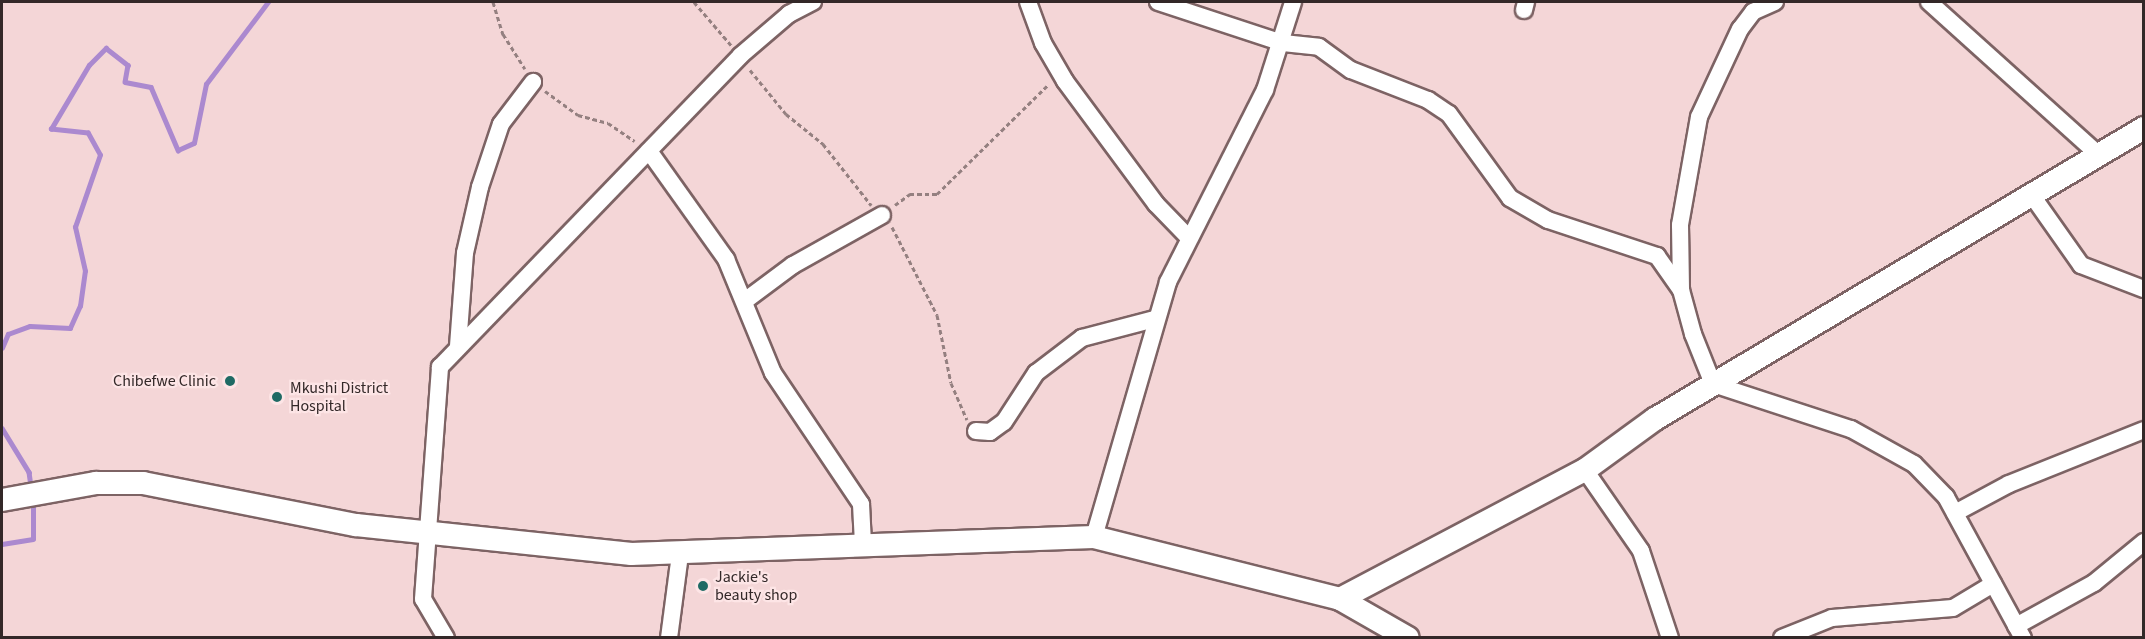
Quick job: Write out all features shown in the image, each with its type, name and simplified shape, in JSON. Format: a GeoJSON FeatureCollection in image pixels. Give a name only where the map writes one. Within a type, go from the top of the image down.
{"type":"FeatureCollection","features":[{"type":"Feature","properties":{"kind":"street"},"geometry":{"type":"LineString","coordinates":[[446,638],[423,599],[424,534],[440,367],[458,346],[503,305],[740,56],[789,14],[813,2]]}},
{"type":"Feature","properties":{"kind":"street"},"geometry":{"type":"LineString","coordinates":[[1028,2],[1060,72],[1156,204],[1189,238]]}},
{"type":"Feature","properties":{"kind":"street"},"geometry":{"type":"LineString","coordinates":[[1158,2],[1283,43],[1319,47],[1351,70],[1442,108],[1510,198],[1548,220],[1657,256],[1681,290],[1713,384]]}},
{"type":"Feature","properties":{"kind":"street"},"geometry":{"type":"LineString","coordinates":[[1094,537],[1155,319],[1189,238],[1245,133],[1283,43],[1293,2]]}},
{"type":"Feature","properties":{"kind":"street"},"geometry":{"type":"LineString","coordinates":[[1681,290],[1680,225],[1705,98],[1740,29],[1753,12],[1775,2]]}},
{"type":"Feature","properties":{"kind":"street"},"geometry":{"type":"LineString","coordinates":[[1929,2],[2098,154]]}},
{"type":"Feature","properties":{"kind":"street"},"geometry":{"type":"LineString","coordinates":[[458,346],[465,253],[480,187],[501,124],[532,82]]}},
{"type":"Feature","properties":{"kind":"street"},"geometry":{"type":"LineString","coordinates":[[1340,599],[1585,470],[1713,384],[2144,128]]}},
{"type":"Feature","properties":{"kind":"street"},"geometry":{"type":"LineString","coordinates":[[649,151],[716,243],[747,300],[773,373],[861,504],[863,544]]}},
{"type":"Feature","properties":{"kind":"street"},"geometry":{"type":"LineString","coordinates":[[2031,194],[2081,265],[2144,289]]}},
{"type":"Feature","properties":{"kind":"street"},"geometry":{"type":"LineString","coordinates":[[747,300],[793,265],[882,215]]}},
{"type":"Feature","properties":{"kind":"street"},"geometry":{"type":"LineString","coordinates":[[976,431],[990,432],[1004,422],[1036,373],[1082,338],[1155,319]]}},
{"type":"Feature","properties":{"kind":"street"},"geometry":{"type":"LineString","coordinates":[[1713,384],[1851,429],[1893,449],[1929,478],[1955,513],[2020,632],[2094,583],[2142,545]]}},
{"type":"Feature","properties":{"kind":"street"},"geometry":{"type":"LineString","coordinates":[[1955,513],[2009,484],[2144,430]]}},
{"type":"Feature","properties":{"kind":"street"},"geometry":{"type":"LineString","coordinates":[[1585,470],[1641,551],[1670,638]]}},
{"type":"Feature","properties":{"kind":"street"},"geometry":{"type":"LineString","coordinates":[[7,499],[96,483],[143,483],[424,534],[631,554],[1094,537],[1340,599],[1408,638]]}},
{"type":"Feature","properties":{"kind":"street"},"geometry":{"type":"LineString","coordinates":[[669,638],[680,554]]}},
{"type":"Feature","properties":{"kind":"street"},"geometry":{"type":"LineString","coordinates":[[1782,638],[1832,618],[1953,608],[1993,584]]}},
{"type":"Feature","properties":{"kind":"path"},"geometry":{"type":"LineString","coordinates":[[493,2],[503,34],[532,82],[578,115],[608,123],[649,151]]}},
{"type":"Feature","properties":{"kind":"path"},"geometry":{"type":"LineString","coordinates":[[694,2],[740,56]]}},
{"type":"Feature","properties":{"kind":"path"},"geometry":{"type":"LineString","coordinates":[[882,215],[910,194],[937,194],[997,141],[1060,72]]}},
{"type":"Feature","properties":{"kind":"waterway"},"geometry":{"type":"LineString","coordinates":[[2,348],[8,334],[30,326],[70,328],[80,306],[85,271],[75,227],[100,155],[88,133],[51,129],[89,65],[106,48],[128,65],[125,82],[151,87],[178,150],[194,143],[206,84],[268,2]]}},
{"type":"Feature","properties":{"kind":"waterway"},"geometry":{"type":"LineString","coordinates":[[2,428],[29,472],[31,487]]}},
{"type":"Feature","properties":{"kind":"waterway"},"geometry":{"type":"LineString","coordinates":[[2,544],[33,539],[33,501]]}},
{"type":"Feature","properties":{"kind":"place","name":"Chibefwe Clinic"},"geometry":{"type":"Point","coordinates":[230,381]}},
{"type":"Feature","properties":{"kind":"place","name":"Mkushi District Hospital"},"geometry":{"type":"Point","coordinates":[277,397]}},
{"type":"Feature","properties":{"kind":"place","name":"Jackie's beauty shop"},"geometry":{"type":"Point","coordinates":[703,586]}}]}
